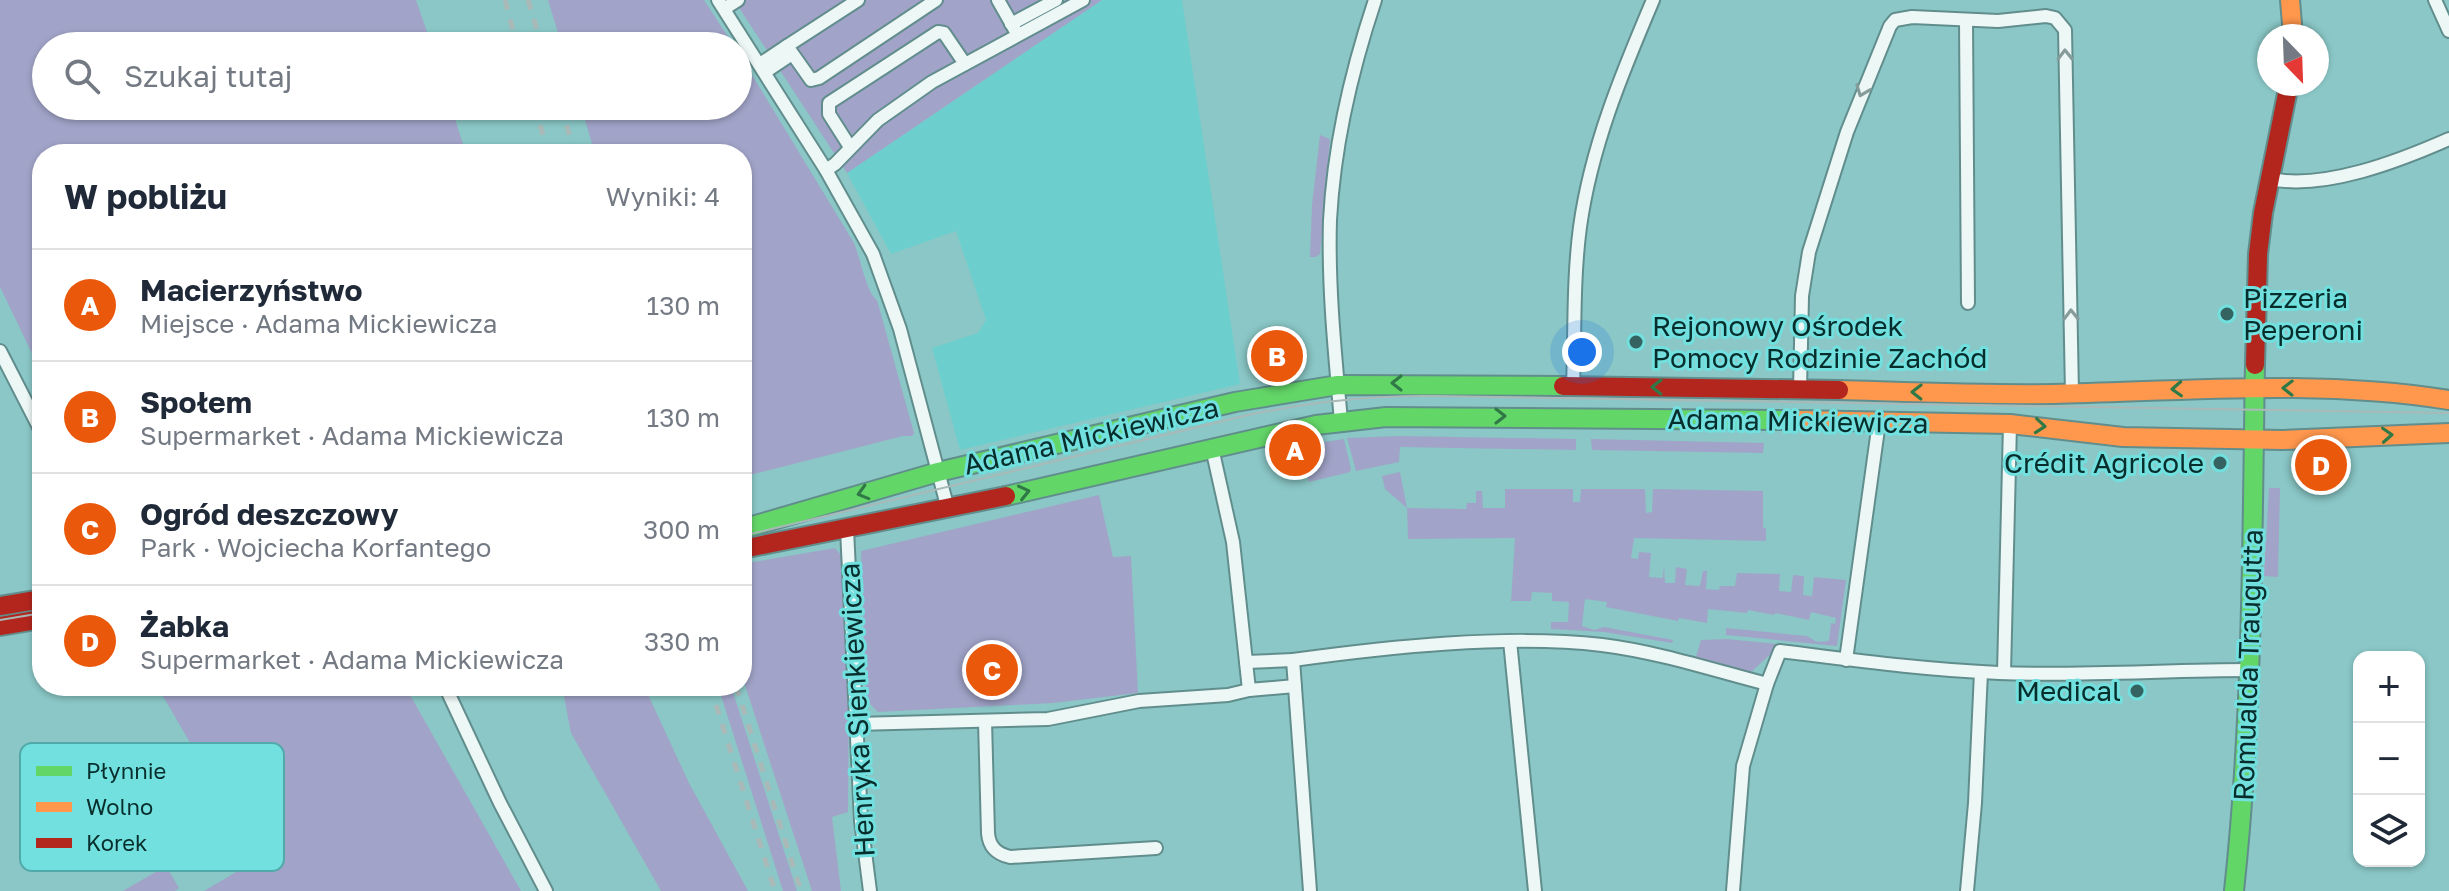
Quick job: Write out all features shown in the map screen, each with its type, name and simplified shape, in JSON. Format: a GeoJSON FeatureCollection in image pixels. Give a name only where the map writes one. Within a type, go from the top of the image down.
{"type":"FeatureCollection","features":[{"type":"Feature","properties":{"kind":"street"},"geometry":{"type":"LineString","coordinates":[[738,0],[721,4],[739,32]]}},
{"type":"Feature","properties":{"kind":"street"},"geometry":{"type":"LineString","coordinates":[[762,68],[858,0]]}},
{"type":"Feature","properties":{"kind":"street"},"geometry":{"type":"LineString","coordinates":[[790,50],[808,78],[815,80],[936,0]]}},
{"type":"Feature","properties":{"kind":"street"},"geometry":{"type":"LineString","coordinates":[[998,0],[1019,36]]}},
{"type":"Feature","properties":{"kind":"street"},"geometry":{"type":"LineString","coordinates":[[1011,24],[1056,0]]}},
{"type":"Feature","properties":{"kind":"street"},"geometry":{"type":"LineString","coordinates":[[826,170],[878,120],[932,82],[1083,0]]}},
{"type":"Feature","properties":{"kind":"street"},"geometry":{"type":"LineString","coordinates":[[1341,421],[1330,274],[1333,190],[1346,103],[1357,54],[1375,0]]}},
{"type":"Feature","properties":{"kind":"street"},"geometry":{"type":"LineString","coordinates":[[1573,386],[1577,257],[1584,203],[1594,155],[1611,103],[1653,0]]}},
{"type":"Feature","properties":{"kind":"street"},"geometry":{"type":"LineString","coordinates":[[2290,0],[2292,24]]}},
{"type":"Feature","properties":{"kind":"street"},"geometry":{"type":"LineString","coordinates":[[2435,0],[2449,31]]}},
{"type":"Feature","properties":{"kind":"street"},"geometry":{"type":"LineString","coordinates":[[1800,390],[1802,296],[1809,252],[1847,132],[1885,34],[1895,20],[1903,17],[1966,21],[2046,16],[2055,18],[2065,30],[2072,393]]}},
{"type":"Feature","properties":{"kind":"street"},"geometry":{"type":"LineString","coordinates":[[1966,21],[1968,303]]}},
{"type":"Feature","properties":{"kind":"street"},"geometry":{"type":"LineString","coordinates":[[850,147],[827,109],[833,101],[938,32],[944,33],[965,64]]}},
{"type":"Feature","properties":{"kind":"street"},"geometry":{"type":"LineString","coordinates":[[752,52],[826,170],[873,254],[889,295],[938,472]]}},
{"type":"Feature","properties":{"kind":"street"},"geometry":{"type":"LineString","coordinates":[[2253,439],[2259,241],[2287,96]]}},
{"type":"Feature","properties":{"kind":"street"},"geometry":{"type":"LineString","coordinates":[[2270,179],[2291,182],[2346,174],[2403,158],[2449,139]]}},
{"type":"Feature","properties":{"kind":"street"},"geometry":{"type":"LineString","coordinates":[[0,351],[32,413]]}},
{"type":"Feature","properties":{"kind":"street","name":"Adama Mickiewicza"},"geometry":{"type":"LineString","coordinates":[[752,526],[938,472],[1230,403],[1338,385],[2072,393],[2254,388],[2394,391],[2449,400]]}},
{"type":"Feature","properties":{"kind":"street","name":"Adama Mickiewicza"},"geometry":{"type":"LineString","coordinates":[[752,547],[948,509],[1341,421],[1436,416],[2010,424],[2123,437],[2253,439],[2449,433]]}},
{"type":"Feature","properties":{"kind":"street"},"geometry":{"type":"LineString","coordinates":[[1846,660],[1879,422]]}},
{"type":"Feature","properties":{"kind":"street"},"geometry":{"type":"LineString","coordinates":[[2004,673],[2010,424]]}},
{"type":"Feature","properties":{"kind":"street","name":"Romualda Traugutta"},"geometry":{"type":"LineString","coordinates":[[2234,891],[2248,756],[2253,439]]}},
{"type":"Feature","properties":{"kind":"street"},"geometry":{"type":"LineString","coordinates":[[1212,448],[1233,542],[1249,690]]}},
{"type":"Feature","properties":{"kind":"street","name":"Adama Mickiewicza"},"geometry":{"type":"LineString","coordinates":[[938,472],[948,509]]}},
{"type":"Feature","properties":{"kind":"street","name":"Henryka Sienkiewicza"},"geometry":{"type":"LineString","coordinates":[[847,529],[862,833],[870,891]]}},
{"type":"Feature","properties":{"kind":"street"},"geometry":{"type":"LineString","coordinates":[[0,606],[32,601]]}},
{"type":"Feature","properties":{"kind":"street"},"geometry":{"type":"LineString","coordinates":[[0,626],[32,621]]}},
{"type":"Feature","properties":{"kind":"street"},"geometry":{"type":"LineString","coordinates":[[1246,662],[1510,641],[1577,643],[1628,650],[1767,684]]}},
{"type":"Feature","properties":{"kind":"street"},"geometry":{"type":"LineString","coordinates":[[1510,641],[1535,891]]}},
{"type":"Feature","properties":{"kind":"street"},"geometry":{"type":"LineString","coordinates":[[1733,891],[1743,766],[1780,651],[1846,660],[2004,673],[2251,670]]}},
{"type":"Feature","properties":{"kind":"street"},"geometry":{"type":"LineString","coordinates":[[1293,660],[1310,891]]}},
{"type":"Feature","properties":{"kind":"street"},"geometry":{"type":"LineString","coordinates":[[1967,891],[1981,672]]}},
{"type":"Feature","properties":{"kind":"street"},"geometry":{"type":"LineString","coordinates":[[856,724],[1048,719],[1139,701],[1228,695],[1295,686]]}},
{"type":"Feature","properties":{"kind":"street"},"geometry":{"type":"LineString","coordinates":[[450,696],[546,891]]}},
{"type":"Feature","properties":{"kind":"street"},"geometry":{"type":"LineString","coordinates":[[985,721],[988,833],[991,846],[996,851],[1010,857],[1156,848]]}},
{"type":"Feature","properties":{"kind":"shaded area"},"geometry":{"type":"Polygon","coordinates":[[[0,0],[416,0],[427,32],[32,32],[32,120],[455,120],[463,144],[32,144],[32,353],[0,287],[0,0]]]}},
{"type":"Feature","properties":{"kind":"shaded area"},"geometry":{"type":"Polygon","coordinates":[[[548,0],[704,0],[725,32],[558,32],[548,0]]]}},
{"type":"Feature","properties":{"kind":"shaded area"},"geometry":{"type":"Polygon","coordinates":[[[734,0],[1102,0],[847,173],[734,0]]]}},
{"type":"Feature","properties":{"kind":"shaded area"},"geometry":{"type":"Polygon","coordinates":[[[1102,0],[1182,0],[1240,384],[960,450],[932,348],[978,333],[986,320],[956,231],[891,254],[847,173],[1102,0]]]}},
{"type":"Feature","properties":{"kind":"shaded area"},"geometry":{"type":"Polygon","coordinates":[[[752,75],[854,243],[867,283],[877,300],[914,433],[912,436],[752,474],[752,144],[592,144],[585,120],[752,120],[752,75]]]}},
{"type":"Feature","properties":{"kind":"shaded area"},"geometry":{"type":"Polygon","coordinates":[[[1320,135],[1330,139],[1320,254],[1310,257],[1312,205],[1320,135]]]}},
{"type":"Feature","properties":{"kind":"shaded area"},"geometry":{"type":"Polygon","coordinates":[[[1347,438],[1576,439],[1576,450],[1400,447],[1399,462],[1356,471],[1347,438]]]}},
{"type":"Feature","properties":{"kind":"shaded area"},"geometry":{"type":"Polygon","coordinates":[[[1344,439],[1350,472],[1309,482],[1305,466],[1294,469],[1288,448],[1344,439]]]}},
{"type":"Feature","properties":{"kind":"shaded area"},"geometry":{"type":"Polygon","coordinates":[[[1591,439],[1764,443],[1763,453],[1592,450],[1591,439]]]}},
{"type":"Feature","properties":{"kind":"shaded area"},"geometry":{"type":"Polygon","coordinates":[[[1400,472],[1407,508],[1385,489],[1382,476],[1400,472]]]}},
{"type":"Feature","properties":{"kind":"shaded area"},"geometry":{"type":"Polygon","coordinates":[[[2269,488],[2280,488],[2278,577],[2264,576],[2269,488]]]}},
{"type":"Feature","properties":{"kind":"shaded area"},"geometry":{"type":"Polygon","coordinates":[[[1505,489],[1573,489],[1573,502],[1580,502],[1581,489],[1645,489],[1646,513],[1652,512],[1653,489],[1763,491],[1766,541],[1634,538],[1631,558],[1638,559],[1639,552],[1651,553],[1649,577],[1663,578],[1664,565],[1665,583],[1675,583],[1676,567],[1687,569],[1685,585],[1700,586],[1703,571],[1707,571],[1706,589],[1735,586],[1737,573],[1780,574],[1779,591],[1791,592],[1793,575],[1804,576],[1803,595],[1812,596],[1814,577],[1846,580],[1837,646],[1726,635],[1726,628],[1807,636],[1817,642],[1829,641],[1831,623],[1835,624],[1836,618],[1811,612],[1809,620],[1748,610],[1747,613],[1708,609],[1707,623],[1679,618],[1678,621],[1606,607],[1607,602],[1585,599],[1582,626],[1673,640],[1672,643],[1604,632],[1551,629],[1551,622],[1568,622],[1569,602],[1552,601],[1552,593],[1532,592],[1531,601],[1511,601],[1515,538],[1408,539],[1407,508],[1466,509],[1467,503],[1476,503],[1476,491],[1482,491],[1483,508],[1505,508],[1505,489]]]}},
{"type":"Feature","properties":{"kind":"shaded area"},"geometry":{"type":"Polygon","coordinates":[[[1099,495],[1113,557],[1131,556],[1138,693],[1053,703],[878,712],[866,700],[861,551],[1099,495]]]}},
{"type":"Feature","properties":{"kind":"shaded area"},"geometry":{"type":"Polygon","coordinates":[[[835,548],[841,555],[849,693],[848,812],[832,817],[841,891],[812,891],[749,696],[752,696],[752,562],[835,548]]]}},
{"type":"Feature","properties":{"kind":"shaded area"},"geometry":{"type":"Polygon","coordinates":[[[1727,639],[1787,645],[1787,648],[1775,650],[1749,674],[1695,660],[1701,640],[1727,639]]]}},
{"type":"Feature","properties":{"kind":"shaded area"},"geometry":{"type":"Polygon","coordinates":[[[163,696],[411,696],[521,891],[204,891],[238,871],[284,871],[284,743],[190,743],[163,696]]]}},
{"type":"Feature","properties":{"kind":"shaded area"},"geometry":{"type":"Polygon","coordinates":[[[564,696],[649,696],[689,783],[748,891],[661,891],[571,733],[564,696]]]}},
{"type":"Feature","properties":{"kind":"shaded area"},"geometry":{"type":"Polygon","coordinates":[[[721,696],[734,696],[797,891],[783,891],[721,696]]]}},
{"type":"Feature","properties":{"kind":"shaded area"},"geometry":{"type":"Polygon","coordinates":[[[157,871],[169,871],[179,888],[175,891],[123,891],[157,871]]]}},
{"type":"Feature","properties":{"kind":"tram line"},"geometry":{"type":"LineString","coordinates":[[752,534],[1248,415],[1363,398],[1434,396],[2449,413]]}},
{"type":"Feature","properties":{"kind":"tram line"},"geometry":{"type":"LineString","coordinates":[[0,620],[32,615]]}},
{"type":"Feature","properties":{"kind":"railway"},"geometry":{"type":"LineString","coordinates":[[505,0],[513,32]]}},
{"type":"Feature","properties":{"kind":"railway"},"geometry":{"type":"LineString","coordinates":[[528,0],[538,32]]}},
{"type":"Feature","properties":{"kind":"railway"},"geometry":{"type":"LineString","coordinates":[[538,120],[546,144]]}},
{"type":"Feature","properties":{"kind":"railway"},"geometry":{"type":"LineString","coordinates":[[565,120],[572,144]]}},
{"type":"Feature","properties":{"kind":"railway"},"geometry":{"type":"LineString","coordinates":[[713,696],[775,891]]}},
{"type":"Feature","properties":{"kind":"railway"},"geometry":{"type":"LineString","coordinates":[[739,696],[801,891]]}},
{"type":"Feature","properties":{"kind":"traffic: fast"},"geometry":{"type":"LineString","coordinates":[[2234,891],[2248,694],[2255,365]]}},
{"type":"Feature","properties":{"kind":"traffic: fast"},"geometry":{"type":"LineString","coordinates":[[752,526],[938,472],[1235,402],[1338,385],[1563,386]]}},
{"type":"Feature","properties":{"kind":"traffic: fast"},"geometry":{"type":"LineString","coordinates":[[1006,496],[1316,425],[1386,417],[1794,420]]}},
{"type":"Feature","properties":{"kind":"traffic: slow"},"geometry":{"type":"LineString","coordinates":[[2290,0],[2292,24]]}},
{"type":"Feature","properties":{"kind":"traffic: slow"},"geometry":{"type":"LineString","coordinates":[[1839,390],[2026,394],[2301,388],[2449,400]]}},
{"type":"Feature","properties":{"kind":"traffic: slow"},"geometry":{"type":"LineString","coordinates":[[1794,420],[2010,424],[2123,437],[2283,440],[2449,433]]}},
{"type":"Feature","properties":{"kind":"traffic: jam"},"geometry":{"type":"LineString","coordinates":[[2255,365],[2258,254],[2287,96]]}},
{"type":"Feature","properties":{"kind":"traffic: jam"},"geometry":{"type":"LineString","coordinates":[[1563,386],[1839,390]]}},
{"type":"Feature","properties":{"kind":"traffic: jam"},"geometry":{"type":"LineString","coordinates":[[752,547],[1006,496]]}},
{"type":"Feature","properties":{"kind":"traffic: jam"},"geometry":{"type":"LineString","coordinates":[[0,606],[32,601]]}},
{"type":"Feature","properties":{"kind":"traffic: jam"},"geometry":{"type":"LineString","coordinates":[[0,626],[32,621]]}},
{"type":"Feature","properties":{"kind":"place","name":"Pizzeria Peperoni"},"geometry":{"type":"Point","coordinates":[2227,314]}},
{"type":"Feature","properties":{"kind":"place","name":"Rejonowy Ośrodek Pomocy Rodzinie Zachód"},"geometry":{"type":"Point","coordinates":[1636,342]}},
{"type":"Feature","properties":{"kind":"place","name":"Społem"},"geometry":{"type":"Point","coordinates":[1277,356]}},
{"type":"Feature","properties":{"kind":"place","name":"Macierzyństwo"},"geometry":{"type":"Point","coordinates":[1295,450]}},
{"type":"Feature","properties":{"kind":"place","name":"Crédit Agricole"},"geometry":{"type":"Point","coordinates":[2220,463]}},
{"type":"Feature","properties":{"kind":"place","name":"Żabka"},"geometry":{"type":"Point","coordinates":[2321,465]}},
{"type":"Feature","properties":{"kind":"place","name":"Ogród deszczowy"},"geometry":{"type":"Point","coordinates":[992,670]}},
{"type":"Feature","properties":{"kind":"place","name":"Medical"},"geometry":{"type":"Point","coordinates":[2137,691]}}]}
